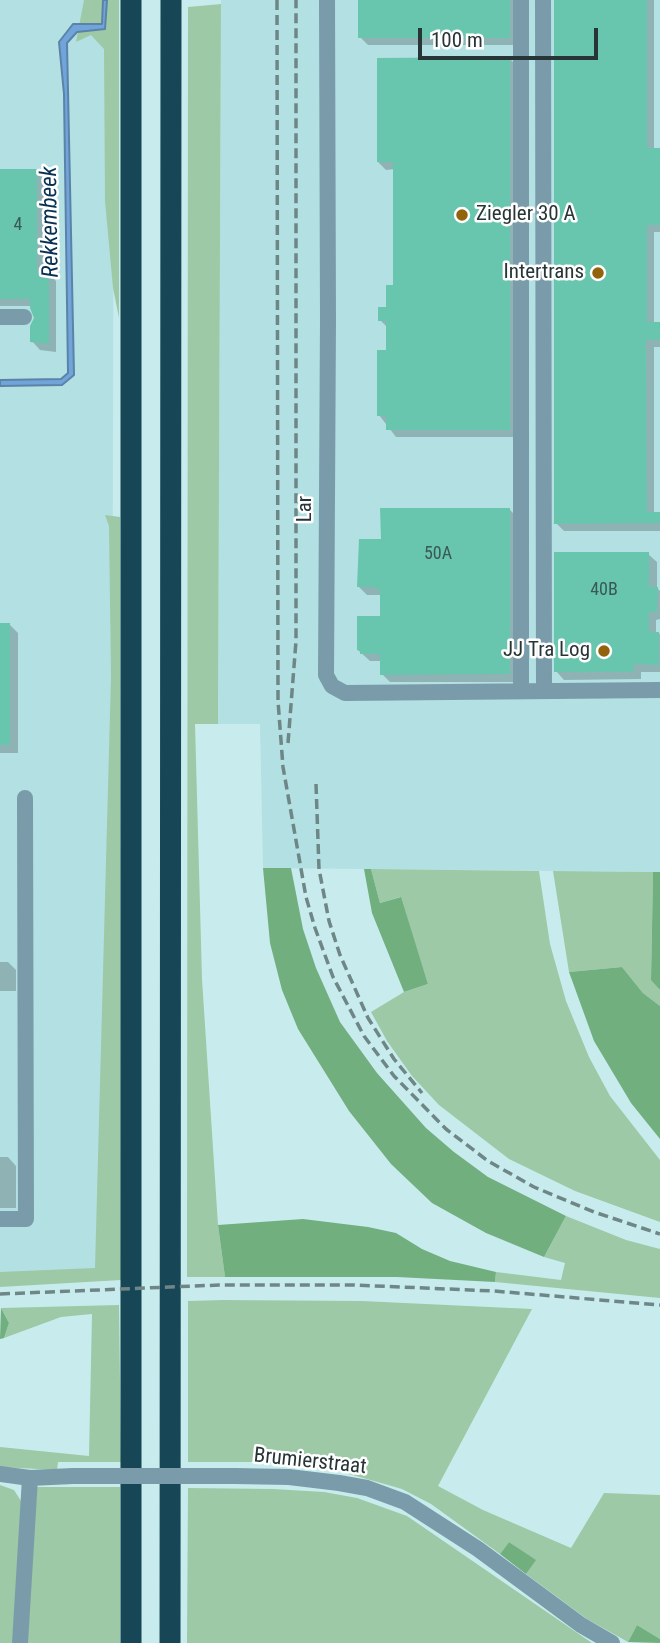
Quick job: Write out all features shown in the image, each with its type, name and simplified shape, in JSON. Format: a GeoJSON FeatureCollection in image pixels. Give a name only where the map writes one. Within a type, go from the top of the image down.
{"type":"FeatureCollection","features":[{"type":"Feature","properties":{"kind":"highway"},"geometry":{"type":"LineString","coordinates":[[131,0],[131,1643]]}},
{"type":"Feature","properties":{"kind":"highway"},"geometry":{"type":"LineString","coordinates":[[170,1643],[171,0]]}},
{"type":"Feature","properties":{"kind":"street","name":"Lar"},"geometry":{"type":"LineString","coordinates":[[327,0],[326,675],[332,686],[345,693],[660,690]]}},
{"type":"Feature","properties":{"kind":"street"},"geometry":{"type":"LineString","coordinates":[[521,0],[522,690]]}},
{"type":"Feature","properties":{"kind":"street"},"geometry":{"type":"LineString","coordinates":[[543,0],[544,691]]}},
{"type":"Feature","properties":{"kind":"street"},"geometry":{"type":"LineString","coordinates":[[0,317],[23,317]]}},
{"type":"Feature","properties":{"kind":"street"},"geometry":{"type":"LineString","coordinates":[[0,1219],[26,1219],[25,798]]}},
{"type":"Feature","properties":{"kind":"street","name":"Brumierstraat"},"geometry":{"type":"LineString","coordinates":[[0,1474],[30,1478],[289,1477],[367,1488],[405,1502],[478,1549],[572,1619],[612,1643]]}},
{"type":"Feature","properties":{"kind":"street"},"geometry":{"type":"LineString","coordinates":[[20,1643],[30,1478]]}},
{"type":"Feature","properties":{"kind":"shaded area"},"geometry":{"type":"Polygon","coordinates":[[[0,0],[114,0],[111,1275],[0,1277],[0,0]]]}},
{"type":"Feature","properties":{"kind":"shaded area"},"geometry":{"type":"Polygon","coordinates":[[[221,0],[660,0],[660,872],[263,868],[260,724],[218,724],[221,0]]]}},
{"type":"Feature","properties":{"kind":"green space"},"geometry":{"type":"Polygon","coordinates":[[[84,0],[119,0],[119,318],[113,288],[105,201],[104,49],[91,35],[76,42],[84,0]]]}},
{"type":"Feature","properties":{"kind":"green space"},"geometry":{"type":"Polygon","coordinates":[[[221,4],[218,724],[195,724],[202,979],[218,1225],[225,1277],[187,1277],[188,7],[221,4]]]}},
{"type":"Feature","properties":{"kind":"green space"},"geometry":{"type":"Polygon","coordinates":[[[105,515],[120,517],[121,1280],[0,1287],[0,1272],[95,1268],[111,677],[109,526],[105,515]]]}},
{"type":"Feature","properties":{"kind":"green space"},"geometry":{"type":"Polygon","coordinates":[[[263,868],[291,868],[303,929],[316,968],[340,1022],[377,1073],[426,1128],[454,1152],[488,1177],[566,1216],[544,1257],[486,1233],[432,1203],[391,1164],[349,1111],[298,1029],[282,990],[270,943],[263,868]]]}},
{"type":"Feature","properties":{"kind":"green space"},"geometry":{"type":"Polygon","coordinates":[[[364,869],[371,869],[380,903],[401,897],[428,984],[404,992],[372,913],[364,869]]]}},
{"type":"Feature","properties":{"kind":"green space"},"geometry":{"type":"Polygon","coordinates":[[[371,869],[539,871],[550,944],[566,1001],[589,1057],[610,1096],[660,1160],[660,1222],[575,1191],[509,1159],[439,1105],[412,1076],[387,1041],[371,1012],[404,992],[428,984],[400,897],[380,903],[371,869]]]}},
{"type":"Feature","properties":{"kind":"green space"},"geometry":{"type":"Polygon","coordinates":[[[553,871],[653,872],[651,979],[660,990],[660,1006],[643,993],[622,967],[569,972],[553,871]]]}},
{"type":"Feature","properties":{"kind":"green space"},"geometry":{"type":"Polygon","coordinates":[[[653,872],[660,872],[660,990],[651,980],[653,872]]]}},
{"type":"Feature","properties":{"kind":"green space"},"geometry":{"type":"Polygon","coordinates":[[[622,967],[643,993],[660,1006],[660,1139],[631,1103],[594,1041],[569,972],[622,967]]]}},
{"type":"Feature","properties":{"kind":"green space"},"geometry":{"type":"Polygon","coordinates":[[[566,1216],[626,1240],[660,1249],[660,1298],[495,1282],[496,1272],[561,1280],[565,1263],[544,1257],[566,1216]]]}},
{"type":"Feature","properties":{"kind":"green space"},"geometry":{"type":"Polygon","coordinates":[[[303,1219],[396,1233],[422,1249],[450,1261],[496,1272],[495,1282],[397,1277],[225,1277],[218,1225],[303,1219]]]}},
{"type":"Feature","properties":{"kind":"green space"},"geometry":{"type":"Polygon","coordinates":[[[188,1301],[362,1301],[532,1309],[438,1486],[483,1510],[571,1548],[604,1493],[660,1495],[660,1639],[637,1625],[628,1642],[587,1619],[526,1574],[535,1560],[509,1542],[500,1554],[431,1504],[402,1489],[335,1470],[254,1462],[188,1462],[188,1301]]]}},
{"type":"Feature","properties":{"kind":"green space"},"geometry":{"type":"Polygon","coordinates":[[[119,1305],[121,1462],[58,1462],[57,1470],[0,1467],[0,1447],[89,1456],[92,1314],[61,1317],[4,1338],[9,1323],[1,1308],[119,1305]]]}},
{"type":"Feature","properties":{"kind":"green space"},"geometry":{"type":"Polygon","coordinates":[[[1,1308],[9,1323],[4,1338],[0,1339],[1,1308]]]}},
{"type":"Feature","properties":{"kind":"green space"},"geometry":{"type":"Polygon","coordinates":[[[0,1485],[14,1490],[21,1501],[14,1643],[0,1643],[0,1485]]]}},
{"type":"Feature","properties":{"kind":"green space"},"geometry":{"type":"Polygon","coordinates":[[[37,1487],[120,1487],[120,1643],[26,1643],[37,1487]]]}},
{"type":"Feature","properties":{"kind":"green space"},"geometry":{"type":"Polygon","coordinates":[[[188,1488],[324,1492],[357,1498],[407,1516],[592,1643],[187,1643],[188,1488]]]}},
{"type":"Feature","properties":{"kind":"green space"},"geometry":{"type":"Polygon","coordinates":[[[509,1542],[536,1560],[526,1574],[500,1554],[509,1542]]]}},
{"type":"Feature","properties":{"kind":"green space"},"geometry":{"type":"Polygon","coordinates":[[[637,1625],[660,1639],[660,1643],[628,1642],[637,1625]]]}},
{"type":"Feature","properties":{"kind":"water"},"geometry":{"type":"Polygon","coordinates":[[[103,0],[107,0],[105,29],[77,32],[67,43],[74,375],[62,385],[0,386],[0,380],[61,379],[68,373],[64,94],[59,42],[73,24],[102,24],[103,0]]]}},
{"type":"Feature","properties":{"kind":"building"},"geometry":{"type":"Polygon","coordinates":[[[358,0],[510,0],[510,38],[358,38],[358,0]]]}},
{"type":"Feature","properties":{"kind":"building","name":"Intertrans"},"geometry":{"type":"Polygon","coordinates":[[[554,0],[647,0],[647,148],[660,148],[660,225],[647,225],[647,322],[660,322],[660,340],[646,340],[647,512],[660,512],[660,523],[554,524],[554,0]]]}},
{"type":"Feature","properties":{"kind":"building","name":"Ziegler 30 A"},"geometry":{"type":"Polygon","coordinates":[[[510,57],[510,430],[386,430],[386,416],[377,416],[377,350],[386,350],[386,321],[378,321],[378,307],[386,307],[386,285],[393,285],[393,162],[377,162],[377,58],[510,57]]]}},
{"type":"Feature","properties":{"kind":"building"},"geometry":{"type":"Polygon","coordinates":[[[0,169],[37,169],[37,271],[49,271],[49,344],[30,342],[30,326],[34,318],[30,299],[0,299],[0,169]]]}},
{"type":"Feature","properties":{"kind":"building"},"geometry":{"type":"Polygon","coordinates":[[[380,508],[510,508],[510,674],[380,675],[380,654],[360,654],[357,650],[357,616],[380,616],[380,590],[357,587],[359,539],[381,539],[380,508]]]}},
{"type":"Feature","properties":{"kind":"building"},"geometry":{"type":"Polygon","coordinates":[[[554,552],[649,552],[649,587],[658,587],[657,612],[649,612],[649,632],[659,632],[659,665],[633,664],[634,672],[554,672],[554,552]]]}},
{"type":"Feature","properties":{"kind":"building"},"geometry":{"type":"Polygon","coordinates":[[[0,623],[10,623],[10,745],[0,745],[0,623]]]}},
{"type":"Feature","properties":{"kind":"railway"},"geometry":{"type":"LineString","coordinates":[[277,0],[278,701],[283,767],[306,897],[315,928],[333,977],[364,1036],[394,1076],[446,1129],[488,1161],[534,1187],[594,1212],[660,1234]]}},
{"type":"Feature","properties":{"kind":"railway"},"geometry":{"type":"LineString","coordinates":[[288,743],[296,641],[296,0]]}},
{"type":"Feature","properties":{"kind":"railway"},"geometry":{"type":"LineString","coordinates":[[316,784],[319,869],[329,921],[340,955],[368,1018],[394,1059],[422,1093]]}},
{"type":"Feature","properties":{"kind":"railway"},"geometry":{"type":"LineString","coordinates":[[0,1294],[219,1285],[354,1285],[494,1291],[660,1305]]}},
{"type":"Feature","properties":{"kind":"place","name":"Ziegler 30 A"},"geometry":{"type":"Point","coordinates":[462,215]}},
{"type":"Feature","properties":{"kind":"place","name":"Intertrans"},"geometry":{"type":"Point","coordinates":[598,273]}},
{"type":"Feature","properties":{"kind":"place","name":"JJ Tra Log"},"geometry":{"type":"Point","coordinates":[604,651]}},
{"type":"Feature","properties":{"kind":"water label","name":"Rekkembeek"},"geometry":{"type":"Point","coordinates":[51,222]}}]}
